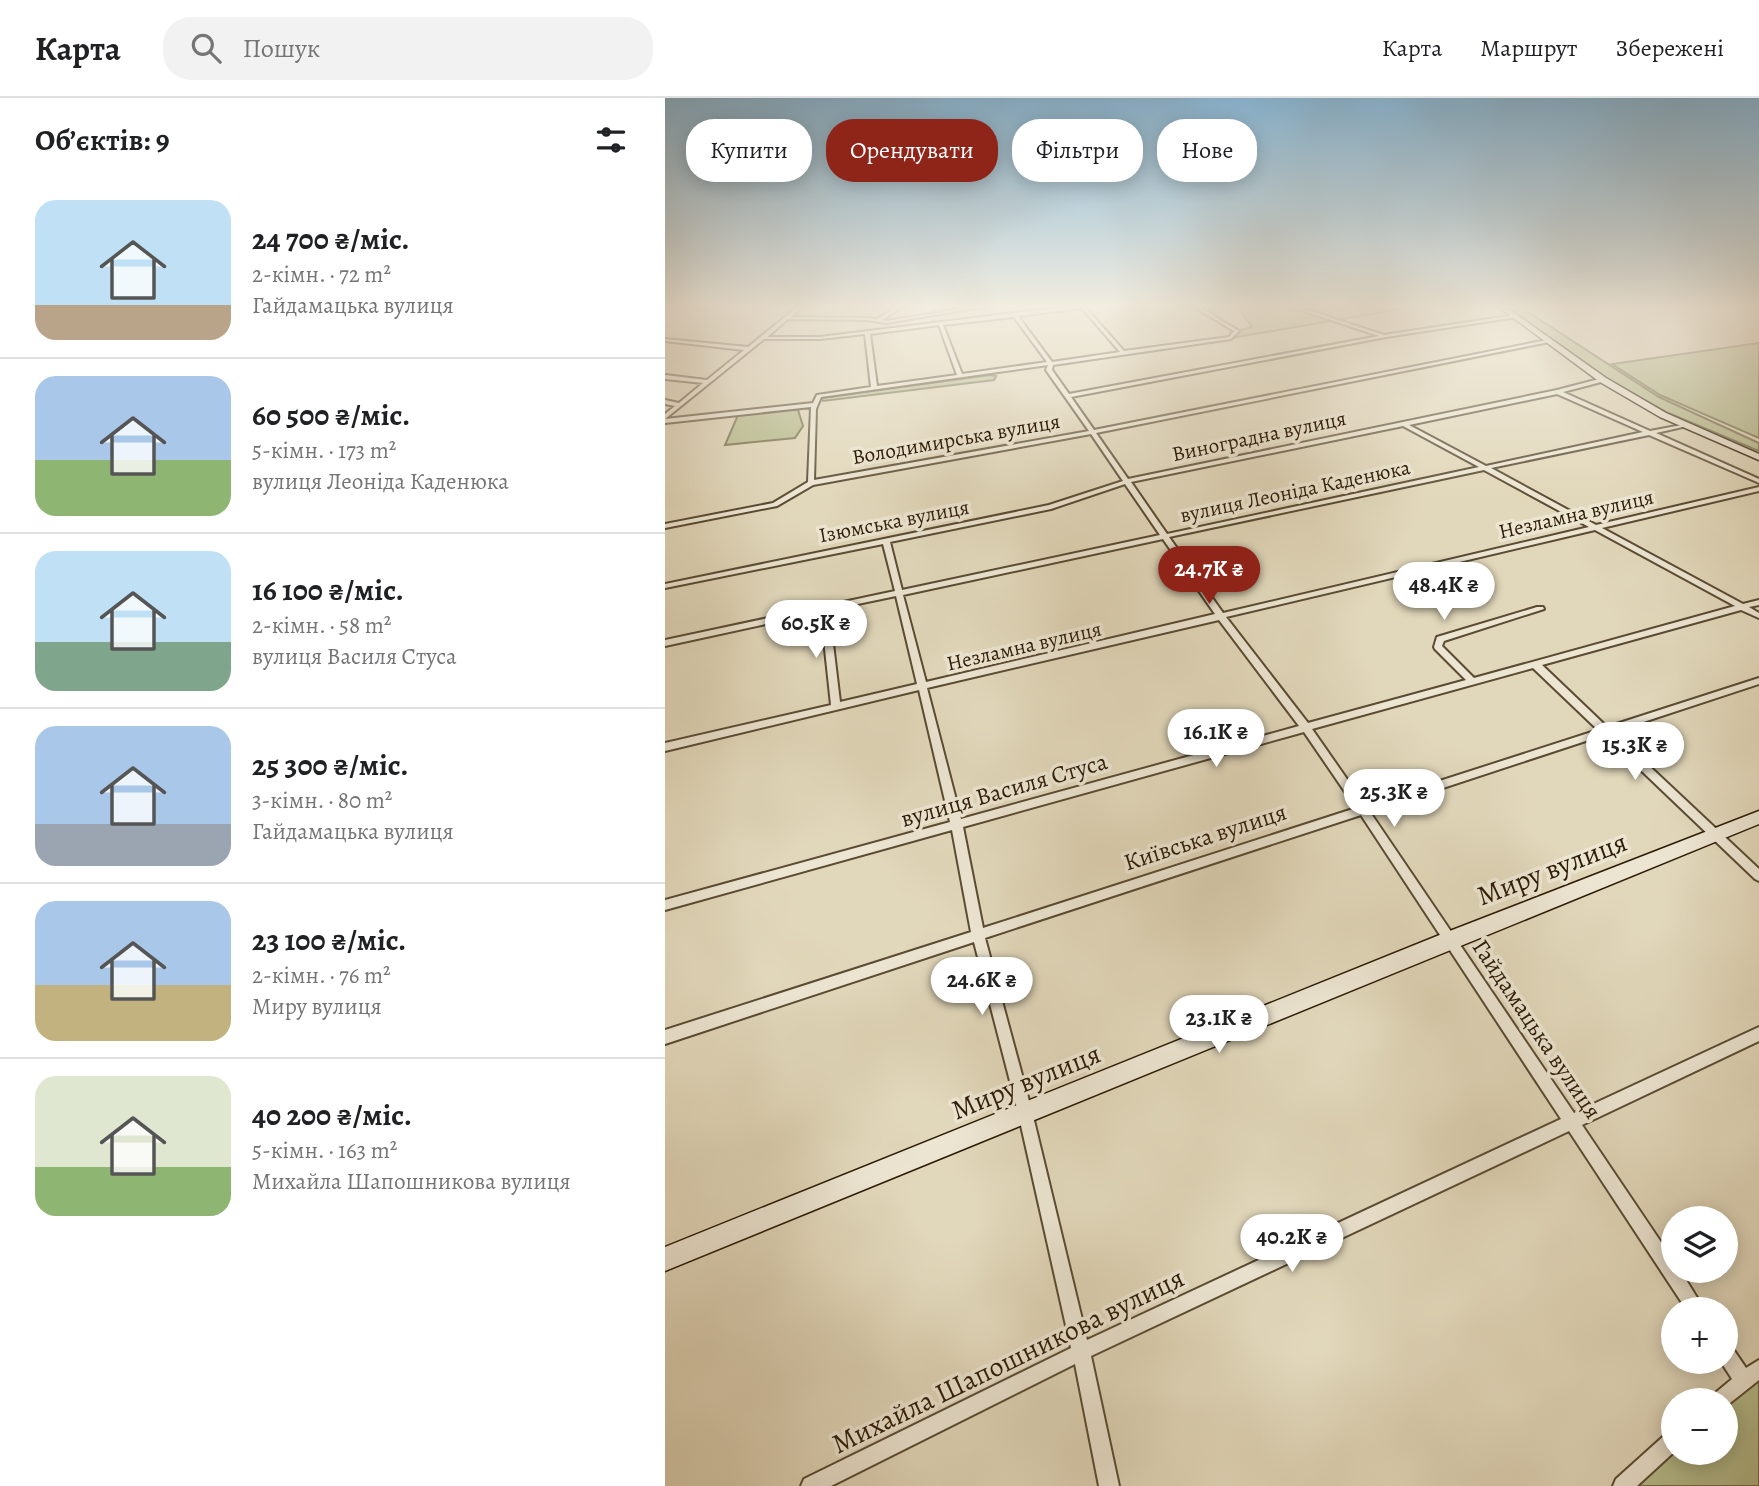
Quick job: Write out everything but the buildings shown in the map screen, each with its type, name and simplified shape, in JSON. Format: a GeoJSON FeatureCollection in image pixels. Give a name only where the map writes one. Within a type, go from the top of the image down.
{"type":"FeatureCollection","features":[{"type":"Feature","properties":{"kind":"main road"},"geometry":{"type":"LineString","coordinates":[[1588,370],[1685,425],[1759,457]]}},
{"type":"Feature","properties":{"kind":"main road","name":"Миру вулиця"},"geometry":{"type":"LineString","coordinates":[[665,1259],[1759,817]]}},
{"type":"Feature","properties":{"kind":"street"},"geometry":{"type":"LineString","coordinates":[[665,419],[723,370]]}},
{"type":"Feature","properties":{"kind":"street"},"geometry":{"type":"LineString","coordinates":[[872,370],[874,388]]}},
{"type":"Feature","properties":{"kind":"street"},"geometry":{"type":"LineString","coordinates":[[957,370],[960,377]]}},
{"type":"Feature","properties":{"kind":"street"},"geometry":{"type":"LineString","coordinates":[[811,483],[814,405],[819,396],[1011,370]]}},
{"type":"Feature","properties":{"kind":"street","name":"Гайдамацька вулиця"},"geometry":{"type":"LineString","coordinates":[[1049,370],[1222,618],[1306,727],[1362,808],[1688,1297]]}},
{"type":"Feature","properties":{"kind":"street"},"geometry":{"type":"LineString","coordinates":[[1069,396],[1210,370]]}},
{"type":"Feature","properties":{"kind":"street","name":"Володимирська вулиця"},"geometry":{"type":"LineString","coordinates":[[665,526],[775,505],[811,483],[1093,432],[1403,370]]}},
{"type":"Feature","properties":{"kind":"street"},"geometry":{"type":"LineString","coordinates":[[665,377],[708,382]]}},
{"type":"Feature","properties":{"kind":"street","name":"Виноградна вулиця"},"geometry":{"type":"LineString","coordinates":[[1128,481],[1558,392],[1603,380]]}},
{"type":"Feature","properties":{"kind":"street"},"geometry":{"type":"LineString","coordinates":[[1558,392],[1759,481]]}},
{"type":"Feature","properties":{"kind":"street"},"geometry":{"type":"LineString","coordinates":[[665,402],[679,405]]}},
{"type":"Feature","properties":{"kind":"street"},"geometry":{"type":"LineString","coordinates":[[665,419],[814,405]]}},
{"type":"Feature","properties":{"kind":"street"},"geometry":{"type":"LineString","coordinates":[[1404,424],[1759,616]]}},
{"type":"Feature","properties":{"kind":"street","name":"вулиця Леоніда Каденюка"},"geometry":{"type":"LineString","coordinates":[[665,642],[899,595],[1685,425]]}},
{"type":"Feature","properties":{"kind":"street","name":"Ізюмська вулиця"},"geometry":{"type":"LineString","coordinates":[[665,586],[1059,505],[1128,481]]}},
{"type":"Feature","properties":{"kind":"street","name":"Незламна вулиця"},"geometry":{"type":"LineString","coordinates":[[665,747],[1222,618],[1759,489]]}},
{"type":"Feature","properties":{"kind":"street"},"geometry":{"type":"LineString","coordinates":[[885,541],[957,826],[978,934],[1081,1352],[1109,1486]]}},
{"type":"Feature","properties":{"kind":"street","name":"вулиця Василя Стуса"},"geometry":{"type":"LineString","coordinates":[[665,905],[1759,602]]}},
{"type":"Feature","properties":{"kind":"street"},"geometry":{"type":"LineString","coordinates":[[825,609],[837,708]]}},
{"type":"Feature","properties":{"kind":"street"},"geometry":{"type":"LineString","coordinates":[[1472,681],[1438,647],[1440,639],[1540,609]]}},
{"type":"Feature","properties":{"kind":"street"},"geometry":{"type":"LineString","coordinates":[[1534,663],[1759,876]]}},
{"type":"Feature","properties":{"kind":"street","name":"Київська вулиця"},"geometry":{"type":"LineString","coordinates":[[665,1037],[1759,681]]}},
{"type":"Feature","properties":{"kind":"street","name":"Михайла Шапошникова вулиця"},"geometry":{"type":"LineString","coordinates":[[811,1486],[1081,1352],[1759,1034]]}},
{"type":"Feature","properties":{"kind":"street"},"geometry":{"type":"LineString","coordinates":[[1734,1388],[1751,1374]]}},
{"type":"Feature","properties":{"kind":"street"},"geometry":{"type":"LineString","coordinates":[[1623,1486],[1661,1452]]}},
{"type":"Feature","properties":{"kind":"green space"},"geometry":{"type":"Polygon","coordinates":[[[1593,370],[1617,370],[1659,397],[1759,443],[1759,451],[1666,412],[1593,370]]]}},
{"type":"Feature","properties":{"kind":"green space"},"geometry":{"type":"Polygon","coordinates":[[[1621,370],[1759,370],[1759,438],[1660,395],[1621,370]]]}},
{"type":"Feature","properties":{"kind":"green space"},"geometry":{"type":"Polygon","coordinates":[[[996,376],[994,380],[823,401],[821,398],[996,376]]]}},
{"type":"Feature","properties":{"kind":"green space"},"geometry":{"type":"Polygon","coordinates":[[[798,410],[803,426],[795,438],[725,445],[738,415],[798,410]]]}},
{"type":"Feature","properties":{"kind":"green space"},"geometry":{"type":"Polygon","coordinates":[[[1759,1369],[1759,1486],[1623,1486],[1661,1460],[1661,1465],[1738,1465],[1738,1388],[1759,1369]]]}}]}
